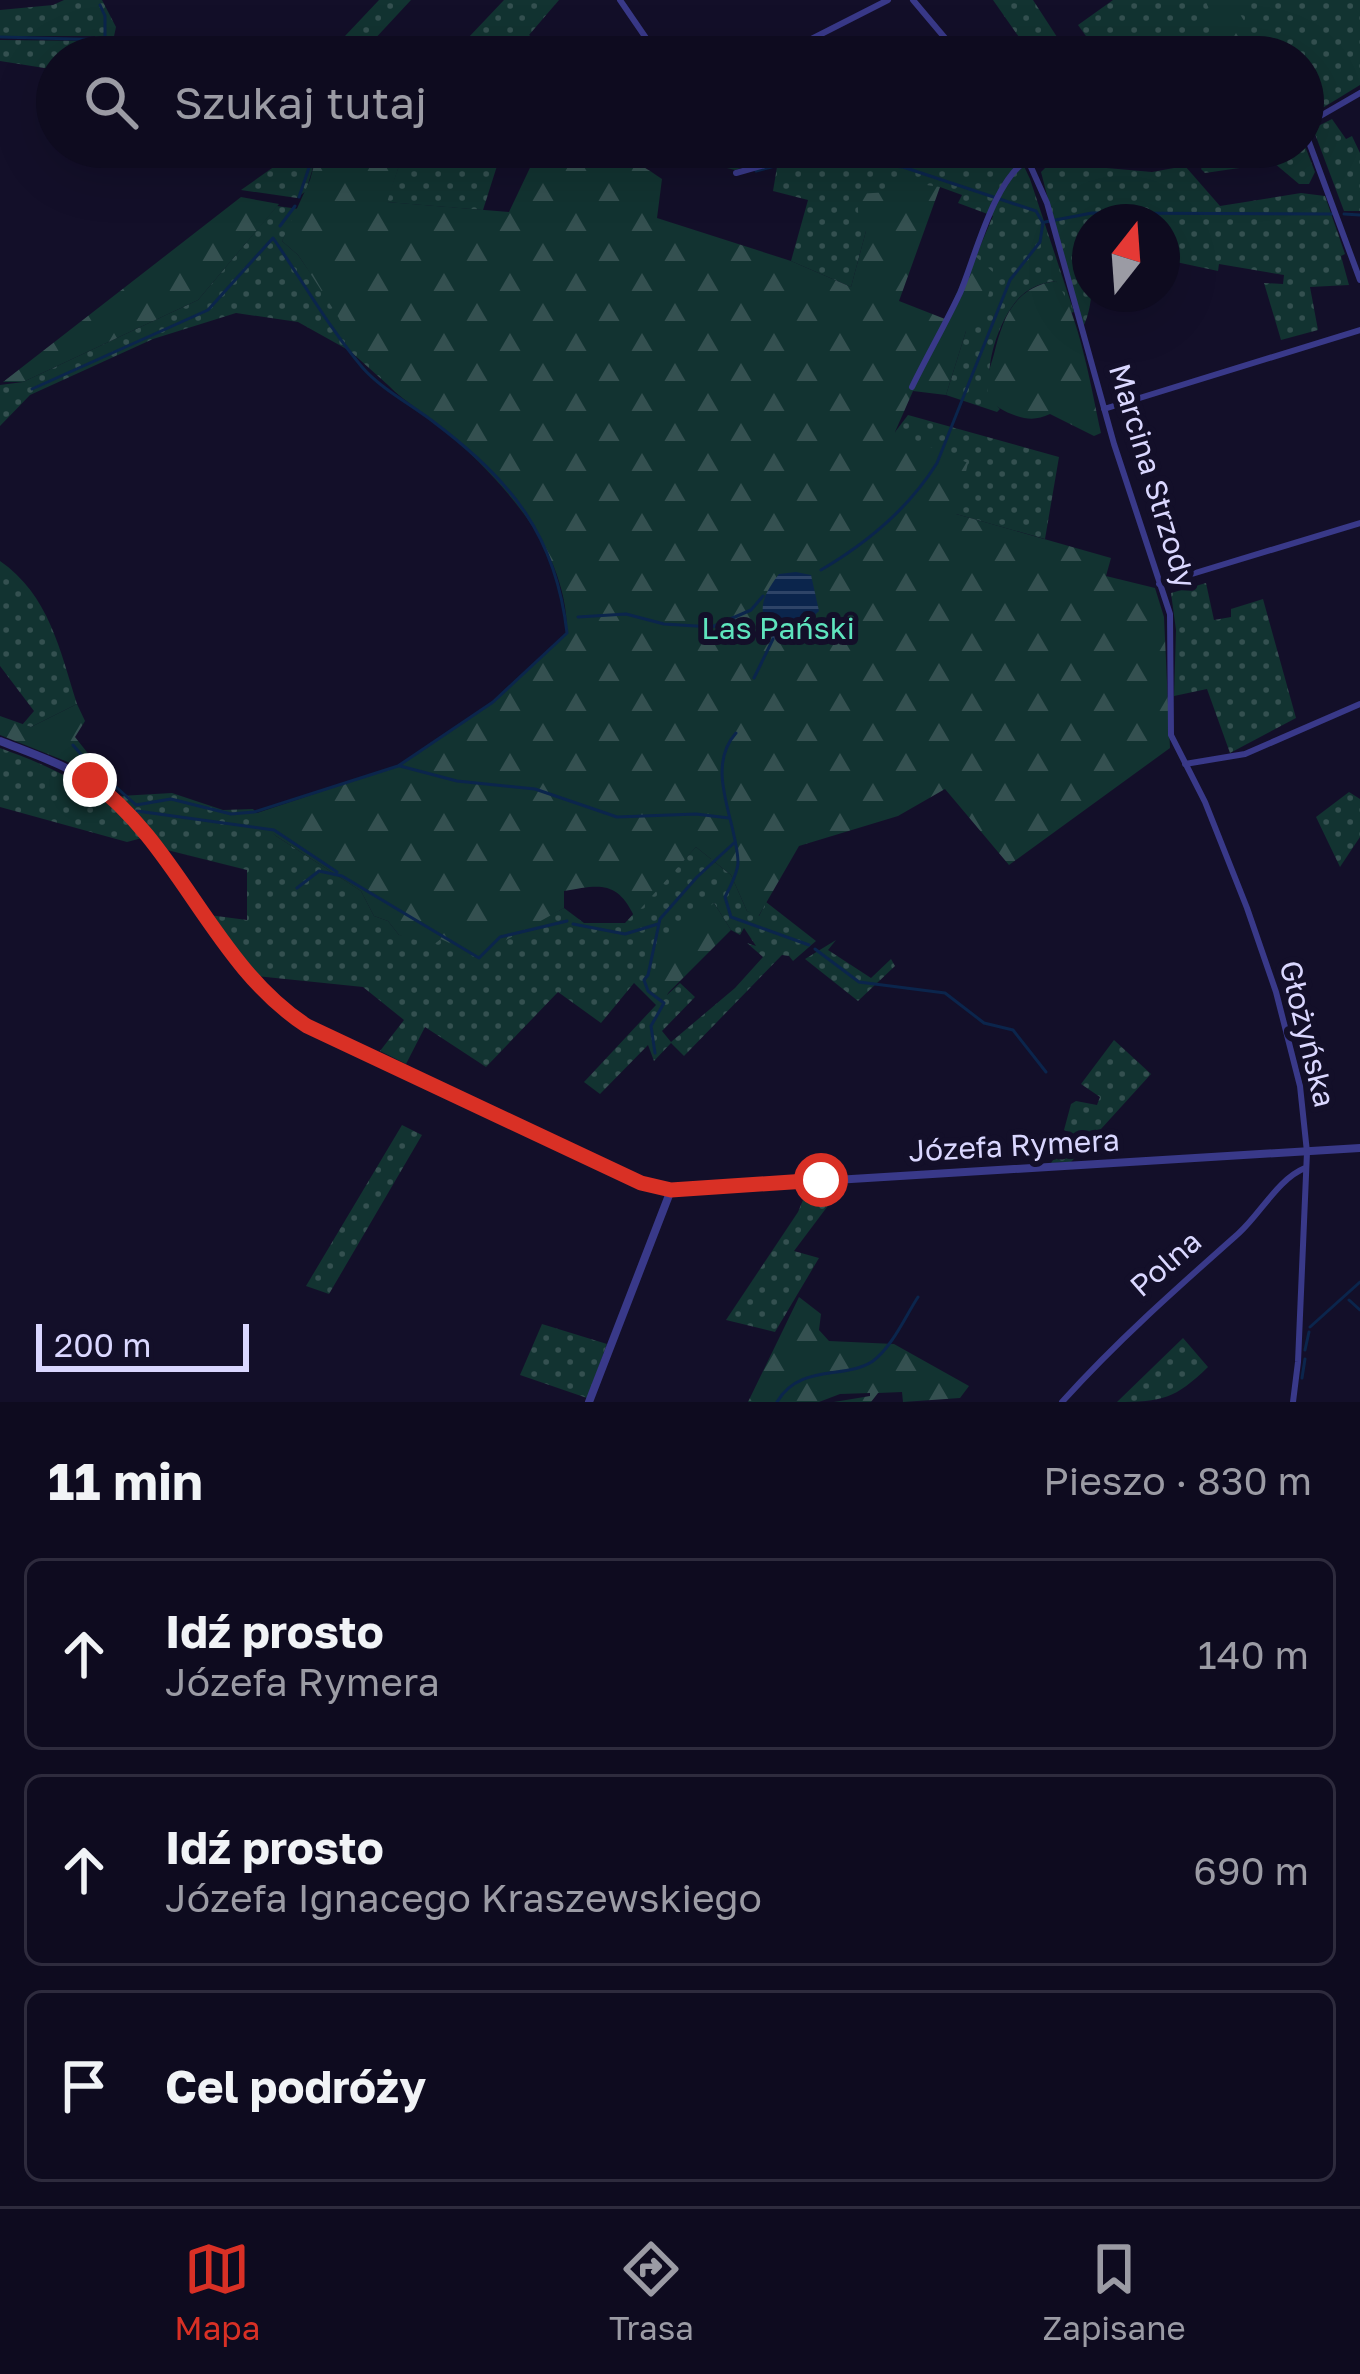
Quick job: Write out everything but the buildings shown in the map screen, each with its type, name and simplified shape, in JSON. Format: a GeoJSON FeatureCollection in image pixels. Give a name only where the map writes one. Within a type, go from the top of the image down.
{"type":"FeatureCollection","features":[{"type":"Feature","properties":{"kind":"street"},"geometry":{"type":"LineString","coordinates":[[620,0],[644,36]]}},
{"type":"Feature","properties":{"kind":"street"},"geometry":{"type":"LineString","coordinates":[[817,36],[888,0]]}},
{"type":"Feature","properties":{"kind":"street"},"geometry":{"type":"LineString","coordinates":[[913,0],[943,36]]}},
{"type":"Feature","properties":{"kind":"street"},"geometry":{"type":"LineString","coordinates":[[1324,114],[1360,93]]}},
{"type":"Feature","properties":{"kind":"street"},"geometry":{"type":"LineString","coordinates":[[736,173],[754,168]]}},
{"type":"Feature","properties":{"kind":"street"},"geometry":{"type":"LineString","coordinates":[[912,387],[1018,168]]}},
{"type":"Feature","properties":{"kind":"street","name":"Marcina Strzody"},"geometry":{"type":"LineString","coordinates":[[1032,168],[1051,215],[1104,409],[1170,614],[1172,735],[1183,760]]}},
{"type":"Feature","properties":{"kind":"street"},"geometry":{"type":"LineString","coordinates":[[1319,168],[1360,280]]}},
{"type":"Feature","properties":{"kind":"street"},"geometry":{"type":"LineString","coordinates":[[1104,409],[1360,330]]}},
{"type":"Feature","properties":{"kind":"street"},"geometry":{"type":"LineString","coordinates":[[1160,584],[1360,523]]}},
{"type":"Feature","properties":{"kind":"street"},"geometry":{"type":"LineString","coordinates":[[1183,760],[1245,754],[1360,704]]}},
{"type":"Feature","properties":{"kind":"street","name":"Józefa Rymera"},"geometry":{"type":"LineString","coordinates":[[0,742],[58,763],[110,795],[153,844],[262,992],[291,1016],[628,1178],[659,1188],[1360,1148]]}},
{"type":"Feature","properties":{"kind":"street","name":"Głożyńska"},"geometry":{"type":"LineString","coordinates":[[1183,760],[1220,839],[1276,992],[1300,1085],[1307,1152],[1293,1402]]}},
{"type":"Feature","properties":{"kind":"street","name":"Polna"},"geometry":{"type":"LineString","coordinates":[[1062,1402],[1149,1310],[1240,1232],[1293,1173],[1305,1168]]}},
{"type":"Feature","properties":{"kind":"street"},"geometry":{"type":"LineString","coordinates":[[589,1402],[671,1190]]}},
{"type":"Feature","properties":{"kind":"green space"},"geometry":{"type":"Polygon","coordinates":[[[64,0],[102,0],[116,27],[114,36],[0,36],[0,10],[64,0]]]}},
{"type":"Feature","properties":{"kind":"green space"},"geometry":{"type":"Polygon","coordinates":[[[379,0],[411,0],[378,36],[345,36],[379,0]]]}},
{"type":"Feature","properties":{"kind":"green space"},"geometry":{"type":"Polygon","coordinates":[[[504,0],[559,0],[530,36],[470,36],[504,0]]]}},
{"type":"Feature","properties":{"kind":"green space"},"geometry":{"type":"Polygon","coordinates":[[[993,0],[1033,0],[1056,36],[1018,36],[993,0]]]}},
{"type":"Feature","properties":{"kind":"green space"},"geometry":{"type":"Polygon","coordinates":[[[1113,0],[1360,0],[1360,85],[1324,107],[1324,36],[1086,36],[1078,25],[1113,0]]]}},
{"type":"Feature","properties":{"kind":"green space"},"geometry":{"type":"Polygon","coordinates":[[[1205,0],[1231,0],[1254,36],[1221,36],[1205,0]]]}},
{"type":"Feature","properties":{"kind":"green space"},"geometry":{"type":"Polygon","coordinates":[[[0,40],[36,40],[36,67],[0,61],[0,40]]]}},
{"type":"Feature","properties":{"kind":"green space"},"geometry":{"type":"Polygon","coordinates":[[[1332,119],[1346,139],[1352,136],[1360,153],[1360,211],[1344,211],[1324,158],[1324,123],[1332,119]]]}},
{"type":"Feature","properties":{"kind":"green space"},"geometry":{"type":"Polygon","coordinates":[[[272,168],[313,168],[306,191],[297,198],[241,190],[272,168]]]}},
{"type":"Feature","properties":{"kind":"green space","name":"Las Pański"},"geometry":{"type":"Polygon","coordinates":[[[313,168],[398,168],[387,202],[509,212],[530,168],[645,168],[662,179],[657,218],[791,261],[851,287],[866,231],[859,226],[857,194],[889,192],[899,181],[940,187],[899,301],[945,319],[974,255],[994,273],[982,320],[966,331],[946,395],[913,391],[895,432],[968,463],[956,514],[1111,558],[1106,576],[1155,588],[1164,617],[1170,748],[1009,865],[945,789],[898,816],[799,846],[758,917],[747,911],[731,875],[696,847],[634,916],[614,891],[587,887],[564,891],[564,908],[477,956],[441,939],[433,945],[399,935],[388,921],[374,916],[361,891],[276,836],[254,814],[398,766],[493,702],[567,633],[564,603],[544,547],[510,496],[447,432],[388,385],[298,255],[282,241],[313,168]]]}},
{"type":"Feature","properties":{"kind":"green space"},"geometry":{"type":"Polygon","coordinates":[[[398,168],[496,168],[483,210],[386,202],[398,168]]]}},
{"type":"Feature","properties":{"kind":"green space"},"geometry":{"type":"Polygon","coordinates":[[[777,168],[1025,168],[1074,312],[1070,313],[1056,281],[1029,290],[1004,319],[992,352],[990,385],[1000,409],[997,412],[946,395],[966,331],[976,256],[993,216],[958,203],[962,195],[940,187],[866,231],[851,287],[791,261],[808,200],[773,191],[777,168]]]}},
{"type":"Feature","properties":{"kind":"green space"},"geometry":{"type":"Polygon","coordinates":[[[1045,168],[1152,172],[1187,168],[1220,206],[1301,193],[1325,196],[1345,254],[1341,256],[1349,285],[1310,287],[1318,330],[1281,340],[1264,283],[1283,284],[1284,275],[1219,264],[1218,271],[1180,263],[1180,204],[1072,204],[1072,291],[1041,172],[1045,168]]]}},
{"type":"Feature","properties":{"kind":"green space"},"geometry":{"type":"Polygon","coordinates":[[[1202,168],[1240,168],[1205,173],[1202,168]]]}},
{"type":"Feature","properties":{"kind":"green space"},"geometry":{"type":"Polygon","coordinates":[[[1280,168],[1313,168],[1309,184],[1299,184],[1280,168]]]}},
{"type":"Feature","properties":{"kind":"green space"},"geometry":{"type":"Polygon","coordinates":[[[241,197],[279,204],[198,300],[23,382],[3,382],[241,197]]]}},
{"type":"Feature","properties":{"kind":"green space"},"geometry":{"type":"Polygon","coordinates":[[[277,206],[299,209],[282,241],[298,255],[388,385],[350,351],[298,322],[236,313],[153,339],[30,395],[0,426],[0,385],[23,382],[198,300],[277,206]]]}},
{"type":"Feature","properties":{"kind":"green space"},"geometry":{"type":"Polygon","coordinates":[[[1056,281],[1084,354],[1101,433],[1094,436],[1050,414],[1032,419],[1011,414],[995,405],[988,394],[989,371],[1013,306],[1030,290],[1056,281]]]}},
{"type":"Feature","properties":{"kind":"green space"},"geometry":{"type":"Polygon","coordinates":[[[1078,312],[1088,312],[1087,318],[1082,329],[1078,312]]]}},
{"type":"Feature","properties":{"kind":"green space"},"geometry":{"type":"Polygon","coordinates":[[[908,415],[1059,457],[1045,539],[956,514],[895,432],[908,415]]]}},
{"type":"Feature","properties":{"kind":"green space"},"geometry":{"type":"Polygon","coordinates":[[[0,561],[41,607],[77,704],[31,727],[22,725],[34,711],[0,666],[0,561]]]}},
{"type":"Feature","properties":{"kind":"green space"},"geometry":{"type":"Polygon","coordinates":[[[1206,583],[1214,620],[1231,617],[1231,609],[1263,599],[1296,718],[1230,753],[1207,689],[1174,696],[1176,630],[1171,593],[1206,583]]]}},
{"type":"Feature","properties":{"kind":"green space"},"geometry":{"type":"Polygon","coordinates":[[[77,704],[85,721],[75,737],[94,761],[93,772],[0,735],[0,716],[31,727],[77,704]]]}},
{"type":"Feature","properties":{"kind":"green space"},"geometry":{"type":"Polygon","coordinates":[[[0,748],[77,783],[111,807],[142,838],[127,842],[0,807],[0,748]]]}},
{"type":"Feature","properties":{"kind":"green space"},"geometry":{"type":"Polygon","coordinates":[[[1349,792],[1360,799],[1360,837],[1340,867],[1316,817],[1349,792]]]}},
{"type":"Feature","properties":{"kind":"green space"},"geometry":{"type":"Polygon","coordinates":[[[172,793],[223,810],[253,809],[276,836],[361,891],[374,916],[388,921],[399,935],[441,939],[528,926],[564,908],[584,923],[625,923],[696,847],[731,875],[747,911],[759,916],[766,902],[816,941],[793,961],[782,955],[684,1056],[671,1043],[654,1061],[648,1045],[600,1094],[584,1082],[656,1005],[634,983],[601,1023],[558,992],[486,1067],[425,1027],[406,1064],[380,1051],[404,1020],[363,987],[256,976],[209,915],[247,920],[247,870],[163,849],[120,796],[172,793]],[[714,903],[667,995],[680,983],[695,997],[662,1031],[671,1042],[735,988],[763,957],[747,943],[756,946],[744,928],[740,935],[731,930],[714,903]]]}},
{"type":"Feature","properties":{"kind":"green space"},"geometry":{"type":"Polygon","coordinates":[[[714,903],[731,930],[666,995],[656,979],[659,948],[714,903]]]}},
{"type":"Feature","properties":{"kind":"green space"},"geometry":{"type":"Polygon","coordinates":[[[836,940],[828,950],[871,978],[891,959],[895,966],[858,1001],[805,959],[836,940]]]}},
{"type":"Feature","properties":{"kind":"green space"},"geometry":{"type":"Polygon","coordinates":[[[1114,1040],[1151,1074],[1071,1162],[1051,1163],[1071,1134],[1064,1130],[1071,1104],[1097,1105],[1100,1097],[1081,1084],[1114,1040]]]}},
{"type":"Feature","properties":{"kind":"green space"},"geometry":{"type":"Polygon","coordinates":[[[402,1125],[422,1135],[329,1294],[306,1286],[402,1125]]]}},
{"type":"Feature","properties":{"kind":"green space"},"geometry":{"type":"Polygon","coordinates":[[[842,1187],[794,1251],[819,1258],[775,1332],[726,1320],[798,1212],[808,1188],[842,1187]]]}},
{"type":"Feature","properties":{"kind":"green space"},"geometry":{"type":"Polygon","coordinates":[[[799,1297],[821,1314],[819,1330],[829,1341],[894,1344],[969,1386],[960,1398],[903,1402],[902,1392],[878,1393],[871,1402],[834,1402],[870,1393],[840,1394],[819,1402],[748,1402],[799,1297]]]}},
{"type":"Feature","properties":{"kind":"green space"},"geometry":{"type":"Polygon","coordinates":[[[542,1324],[607,1344],[587,1398],[520,1375],[542,1324]]]}},
{"type":"Feature","properties":{"kind":"green space"},"geometry":{"type":"Polygon","coordinates":[[[1183,1338],[1208,1367],[1167,1397],[1117,1402],[1183,1338]]]}},
{"type":"Feature","properties":{"kind":"water"},"geometry":{"type":"Polygon","coordinates":[[[779,574],[811,575],[819,611],[801,628],[773,639],[763,613],[765,598],[779,574]]]}},
{"type":"Feature","properties":{"kind":"waterway"},"geometry":{"type":"LineString","coordinates":[[100,5],[105,36]]}},
{"type":"Feature","properties":{"kind":"waterway"},"geometry":{"type":"LineString","coordinates":[[0,37],[36,38]]}},
{"type":"Feature","properties":{"kind":"waterway"},"geometry":{"type":"LineString","coordinates":[[299,197],[309,168]]}},
{"type":"Feature","properties":{"kind":"waterway"},"geometry":{"type":"LineString","coordinates":[[756,171],[767,168]]}},
{"type":"Feature","properties":{"kind":"waterway"},"geometry":{"type":"LineString","coordinates":[[906,168],[1036,211],[1043,223]]}},
{"type":"Feature","properties":{"kind":"waterway"},"geometry":{"type":"LineString","coordinates":[[280,226],[295,206]]}},
{"type":"Feature","properties":{"kind":"waterway"},"geometry":{"type":"LineString","coordinates":[[1045,222],[1092,213],[1332,214]]}},
{"type":"Feature","properties":{"kind":"waterway"},"geometry":{"type":"LineString","coordinates":[[1344,214],[1360,215]]}},
{"type":"Feature","properties":{"kind":"waterway"},"geometry":{"type":"LineString","coordinates":[[821,570],[886,523],[937,463],[1010,280],[1040,242],[1043,223]]}},
{"type":"Feature","properties":{"kind":"waterway"},"geometry":{"type":"LineString","coordinates":[[32,389],[208,310],[273,238],[362,367],[462,445],[508,489],[541,539],[561,599],[567,633],[493,702],[398,766],[254,812],[231,814],[171,799],[136,805],[105,777]]}},
{"type":"Feature","properties":{"kind":"waterway"},"geometry":{"type":"LineString","coordinates":[[578,617],[626,614],[664,624],[712,627],[751,610],[763,596]]}},
{"type":"Feature","properties":{"kind":"waterway"},"geometry":{"type":"LineString","coordinates":[[754,678],[773,639]]}},
{"type":"Feature","properties":{"kind":"waterway"},"geometry":{"type":"LineString","coordinates":[[736,733],[727,747],[722,779],[738,862],[725,897],[731,917],[809,945]]}},
{"type":"Feature","properties":{"kind":"waterway"},"geometry":{"type":"LineString","coordinates":[[73,745],[91,766]]}},
{"type":"Feature","properties":{"kind":"waterway"},"geometry":{"type":"LineString","coordinates":[[400,766],[457,781],[535,789],[617,817],[696,814],[729,818]]}},
{"type":"Feature","properties":{"kind":"waterway"},"geometry":{"type":"LineString","coordinates":[[137,811],[274,830],[337,872]]}},
{"type":"Feature","properties":{"kind":"waterway"},"geometry":{"type":"LineString","coordinates":[[655,1053],[651,1026],[664,1003],[648,991],[644,980],[660,919],[734,843]]}},
{"type":"Feature","properties":{"kind":"waterway"},"geometry":{"type":"LineString","coordinates":[[297,888],[319,871],[342,876],[479,958],[500,937],[567,921]]}},
{"type":"Feature","properties":{"kind":"waterway"},"geometry":{"type":"LineString","coordinates":[[573,924],[625,934],[658,924]]}},
{"type":"Feature","properties":{"kind":"waterway"},"geometry":{"type":"LineString","coordinates":[[815,949],[859,982],[945,993],[984,1023],[1013,1030],[1046,1072]]}},
{"type":"Feature","properties":{"kind":"waterway"},"geometry":{"type":"LineString","coordinates":[[1310,1327],[1360,1282]]}},
{"type":"Feature","properties":{"kind":"waterway"},"geometry":{"type":"LineString","coordinates":[[777,1402],[798,1382],[873,1361],[918,1297]]}},
{"type":"Feature","properties":{"kind":"waterway"},"geometry":{"type":"LineString","coordinates":[[1349,1300],[1360,1310]]}},
{"type":"Feature","properties":{"kind":"waterway"},"geometry":{"type":"LineString","coordinates":[[1305,1350],[1309,1332]]}},
{"type":"Feature","properties":{"kind":"waterway"},"geometry":{"type":"LineString","coordinates":[[1302,1378],[1305,1359]]}},
{"type":"Feature","properties":{"kind":"route"},"geometry":{"type":"LineString","coordinates":[[90,780],[142,830],[262,992],[307,1026],[641,1183],[671,1190],[821,1180]]}}]}
